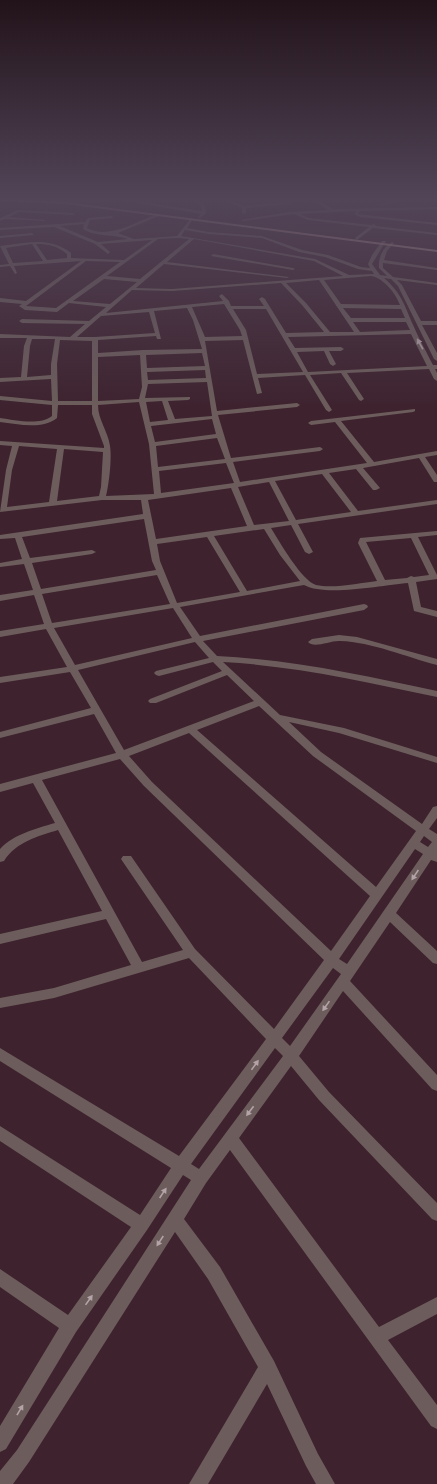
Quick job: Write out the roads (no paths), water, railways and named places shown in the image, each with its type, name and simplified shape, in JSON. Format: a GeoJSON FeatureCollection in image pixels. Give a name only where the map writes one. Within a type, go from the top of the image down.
{"type":"FeatureCollection","features":[{"type":"Feature","properties":{"kind":"street"},"geometry":{"type":"LineString","coordinates":[[13,268],[15,273]]}},
{"type":"Feature","properties":{"kind":"street"},"geometry":{"type":"LineString","coordinates":[[74,268],[23,307],[51,311],[60,309],[115,268]]}},
{"type":"Feature","properties":{"kind":"street"},"geometry":{"type":"LineString","coordinates":[[72,338],[157,268]]}},
{"type":"Feature","properties":{"kind":"street"},"geometry":{"type":"LineString","coordinates":[[219,268],[309,280]]}},
{"type":"Feature","properties":{"kind":"street"},"geometry":{"type":"LineString","coordinates":[[332,268],[349,277]]}},
{"type":"Feature","properties":{"kind":"street"},"geometry":{"type":"LineString","coordinates":[[361,268],[393,277],[435,283],[437,278]]}},
{"type":"Feature","properties":{"kind":"street"},"geometry":{"type":"LineString","coordinates":[[373,268],[392,288],[403,307],[414,332],[434,367],[437,379]]}},
{"type":"Feature","properties":{"kind":"street"},"geometry":{"type":"LineString","coordinates":[[257,283],[293,269]]}},
{"type":"Feature","properties":{"kind":"street"},"geometry":{"type":"LineString","coordinates":[[382,269],[390,270]]}},
{"type":"Feature","properties":{"kind":"street"},"geometry":{"type":"LineString","coordinates":[[382,269],[393,277],[400,285],[437,359]]}},
{"type":"Feature","properties":{"kind":"street"},"geometry":{"type":"LineString","coordinates":[[132,289],[172,290],[349,277],[375,272]]}},
{"type":"Feature","properties":{"kind":"street"},"geometry":{"type":"LineString","coordinates":[[102,277],[141,281]]}},
{"type":"Feature","properties":{"kind":"street"},"geometry":{"type":"LineString","coordinates":[[321,279],[358,333]]}},
{"type":"Feature","properties":{"kind":"street"},"geometry":{"type":"LineString","coordinates":[[282,282],[304,304],[328,334]]}},
{"type":"Feature","properties":{"kind":"street"},"geometry":{"type":"LineString","coordinates":[[222,296],[231,308],[245,338],[259,393]]}},
{"type":"Feature","properties":{"kind":"street"},"geometry":{"type":"LineString","coordinates":[[262,299],[286,335],[306,374],[329,410]]}},
{"type":"Feature","properties":{"kind":"street"},"geometry":{"type":"LineString","coordinates":[[0,300],[27,303]]}},
{"type":"Feature","properties":{"kind":"street"},"geometry":{"type":"LineString","coordinates":[[70,302],[111,306]]}},
{"type":"Feature","properties":{"kind":"street"},"geometry":{"type":"LineString","coordinates":[[100,315],[227,302]]}},
{"type":"Feature","properties":{"kind":"street"},"geometry":{"type":"LineString","coordinates":[[189,306],[194,315],[205,351],[208,380],[220,436],[251,528]]}},
{"type":"Feature","properties":{"kind":"street"},"geometry":{"type":"LineString","coordinates":[[340,306],[403,307]]}},
{"type":"Feature","properties":{"kind":"street"},"geometry":{"type":"LineString","coordinates":[[231,308],[267,307]]}},
{"type":"Feature","properties":{"kind":"street"},"geometry":{"type":"LineString","coordinates":[[0,336],[95,339],[107,337],[158,336],[151,310]]}},
{"type":"Feature","properties":{"kind":"street"},"geometry":{"type":"LineString","coordinates":[[349,320],[408,320]]}},
{"type":"Feature","properties":{"kind":"street"},"geometry":{"type":"LineString","coordinates":[[22,321],[90,323]]}},
{"type":"Feature","properties":{"kind":"street"},"geometry":{"type":"LineString","coordinates":[[418,323],[437,323]]}},
{"type":"Feature","properties":{"kind":"street"},"geometry":{"type":"LineString","coordinates":[[286,335],[414,332]]}},
{"type":"Feature","properties":{"kind":"street"},"geometry":{"type":"LineString","coordinates":[[24,379],[27,346],[30,337]]}},
{"type":"Feature","properties":{"kind":"street"},"geometry":{"type":"LineString","coordinates":[[0,420],[49,422],[55,418],[54,377],[58,337]]}},
{"type":"Feature","properties":{"kind":"street"},"geometry":{"type":"LineString","coordinates":[[202,339],[245,338]]}},
{"type":"Feature","properties":{"kind":"street"},"geometry":{"type":"LineString","coordinates":[[95,339],[95,414],[107,446],[102,498]]}},
{"type":"Feature","properties":{"kind":"street"},"geometry":{"type":"LineString","coordinates":[[293,350],[341,349]]}},
{"type":"Feature","properties":{"kind":"street"},"geometry":{"type":"LineString","coordinates":[[326,350],[333,364]]}},
{"type":"Feature","properties":{"kind":"street"},"geometry":{"type":"LineString","coordinates":[[96,355],[143,352],[205,351]]}},
{"type":"Feature","properties":{"kind":"street"},"geometry":{"type":"LineString","coordinates":[[143,352],[145,382],[142,400],[152,444],[158,496]]}},
{"type":"Feature","properties":{"kind":"street"},"geometry":{"type":"LineString","coordinates":[[254,376],[434,367]]}},
{"type":"Feature","properties":{"kind":"street"},"geometry":{"type":"LineString","coordinates":[[144,370],[207,368]]}},
{"type":"Feature","properties":{"kind":"street"},"geometry":{"type":"LineString","coordinates":[[343,372],[362,398]]}},
{"type":"Feature","properties":{"kind":"street"},"geometry":{"type":"LineString","coordinates":[[0,380],[54,377]]}},
{"type":"Feature","properties":{"kind":"street"},"geometry":{"type":"LineString","coordinates":[[145,382],[208,380]]}},
{"type":"Feature","properties":{"kind":"street"},"geometry":{"type":"LineString","coordinates":[[0,398],[54,403],[95,403],[188,398]]}},
{"type":"Feature","properties":{"kind":"street"},"geometry":{"type":"LineString","coordinates":[[164,399],[172,421]]}},
{"type":"Feature","properties":{"kind":"street"},"geometry":{"type":"LineString","coordinates":[[147,424],[297,405]]}},
{"type":"Feature","properties":{"kind":"street"},"geometry":{"type":"LineString","coordinates":[[311,423],[413,410]]}},
{"type":"Feature","properties":{"kind":"street"},"geometry":{"type":"LineString","coordinates":[[337,420],[372,464]]}},
{"type":"Feature","properties":{"kind":"street"},"geometry":{"type":"LineString","coordinates":[[152,444],[220,436]]}},
{"type":"Feature","properties":{"kind":"street"},"geometry":{"type":"LineString","coordinates":[[0,442],[106,450]]}},
{"type":"Feature","properties":{"kind":"street"},"geometry":{"type":"LineString","coordinates":[[16,444],[3,484],[2,510],[102,498],[144,498],[324,472],[437,453]]}},
{"type":"Feature","properties":{"kind":"street"},"geometry":{"type":"LineString","coordinates":[[53,503],[61,447]]}},
{"type":"Feature","properties":{"kind":"street"},"geometry":{"type":"LineString","coordinates":[[154,470],[320,449]]}},
{"type":"Feature","properties":{"kind":"street"},"geometry":{"type":"LineString","coordinates":[[421,456],[437,480]]}},
{"type":"Feature","properties":{"kind":"street"},"geometry":{"type":"LineString","coordinates":[[358,466],[376,488]]}},
{"type":"Feature","properties":{"kind":"street"},"geometry":{"type":"LineString","coordinates":[[0,470],[8,470]]}},
{"type":"Feature","properties":{"kind":"street"},"geometry":{"type":"LineString","coordinates":[[324,472],[356,514]]}},
{"type":"Feature","properties":{"kind":"street"},"geometry":{"type":"LineString","coordinates":[[271,480],[309,552]]}},
{"type":"Feature","properties":{"kind":"street"},"geometry":{"type":"LineString","coordinates":[[144,498],[156,561],[160,572],[174,604],[204,649],[316,754],[437,840]]}},
{"type":"Feature","properties":{"kind":"street"},"geometry":{"type":"LineString","coordinates":[[152,542],[437,502]]}},
{"type":"Feature","properties":{"kind":"street"},"geometry":{"type":"LineString","coordinates":[[0,538],[148,516]]}},
{"type":"Feature","properties":{"kind":"street"},"geometry":{"type":"LineString","coordinates":[[266,526],[284,555],[305,582],[314,588],[435,577],[413,535]]}},
{"type":"Feature","properties":{"kind":"street"},"geometry":{"type":"LineString","coordinates":[[382,582],[362,543],[363,540],[437,533]]}},
{"type":"Feature","properties":{"kind":"street"},"geometry":{"type":"LineString","coordinates":[[209,534],[245,594]]}},
{"type":"Feature","properties":{"kind":"street"},"geometry":{"type":"LineString","coordinates":[[18,535],[49,626],[122,755],[148,784],[332,960],[435,1080]]}},
{"type":"Feature","properties":{"kind":"street"},"geometry":{"type":"LineString","coordinates":[[0,565],[92,552]]}},
{"type":"Feature","properties":{"kind":"street"},"geometry":{"type":"LineString","coordinates":[[0,598],[160,572]]}},
{"type":"Feature","properties":{"kind":"street"},"geometry":{"type":"LineString","coordinates":[[411,578],[417,609],[437,614]]}},
{"type":"Feature","properties":{"kind":"street"},"geometry":{"type":"LineString","coordinates":[[0,634],[174,604],[245,594],[305,582]]}},
{"type":"Feature","properties":{"kind":"street"},"geometry":{"type":"LineString","coordinates":[[0,680],[72,668],[198,639],[364,607]]}},
{"type":"Feature","properties":{"kind":"street"},"geometry":{"type":"LineString","coordinates":[[312,642],[339,638],[357,640],[437,662]]}},
{"type":"Feature","properties":{"kind":"street"},"geometry":{"type":"LineString","coordinates":[[159,673],[216,659],[258,661],[324,670],[437,694]]}},
{"type":"Feature","properties":{"kind":"street"},"geometry":{"type":"LineString","coordinates":[[152,701],[228,672]]}},
{"type":"Feature","properties":{"kind":"street"},"geometry":{"type":"LineString","coordinates":[[0,788],[122,755],[260,702]]}},
{"type":"Feature","properties":{"kind":"street"},"geometry":{"type":"LineString","coordinates":[[0,735],[96,710]]}},
{"type":"Feature","properties":{"kind":"street"},"geometry":{"type":"LineString","coordinates":[[276,716],[341,730],[437,760]]}},
{"type":"Feature","properties":{"kind":"street"},"geometry":{"type":"LineString","coordinates":[[189,728],[377,895]]}},
{"type":"Feature","properties":{"kind":"street"},"geometry":{"type":"LineString","coordinates":[[36,778],[139,968]]}},
{"type":"Feature","properties":{"kind":"street"},"geometry":{"type":"LineString","coordinates":[[1,1439],[70,1326],[142,1226],[181,1166],[332,960],[437,810]]}},
{"type":"Feature","properties":{"kind":"street"},"geometry":{"type":"LineString","coordinates":[[0,858],[3,851],[14,844],[61,825]]}},
{"type":"Feature","properties":{"kind":"street"},"geometry":{"type":"LineString","coordinates":[[1,1484],[23,1456],[201,1178],[291,1056],[389,914],[435,851],[414,843]]}},
{"type":"Feature","properties":{"kind":"street"},"geometry":{"type":"LineString","coordinates":[[127,859],[191,952],[291,1056],[324,1096],[437,1214]]}},
{"type":"Feature","properties":{"kind":"street"},"geometry":{"type":"LineString","coordinates":[[0,939],[109,914]]}},
{"type":"Feature","properties":{"kind":"street"},"geometry":{"type":"LineString","coordinates":[[389,914],[437,959]]}},
{"type":"Feature","properties":{"kind":"street"},"geometry":{"type":"LineString","coordinates":[[0,1003],[54,993],[191,952]]}},
{"type":"Feature","properties":{"kind":"street"},"geometry":{"type":"LineString","coordinates":[[0,1054],[201,1178]]}},
{"type":"Feature","properties":{"kind":"street"},"geometry":{"type":"LineString","coordinates":[[0,1133],[142,1226]]}},
{"type":"Feature","properties":{"kind":"street"},"geometry":{"type":"LineString","coordinates":[[230,1138],[437,1420]]}},
{"type":"Feature","properties":{"kind":"street"},"geometry":{"type":"LineString","coordinates":[[174,1218],[214,1273],[268,1367],[323,1482]]}},
{"type":"Feature","properties":{"kind":"street"},"geometry":{"type":"LineString","coordinates":[[0,1277],[70,1326]]}},
{"type":"Feature","properties":{"kind":"street"},"geometry":{"type":"LineString","coordinates":[[377,1337],[437,1305]]}},
{"type":"Feature","properties":{"kind":"street"},"geometry":{"type":"LineString","coordinates":[[198,1484],[268,1367]]}}]}
